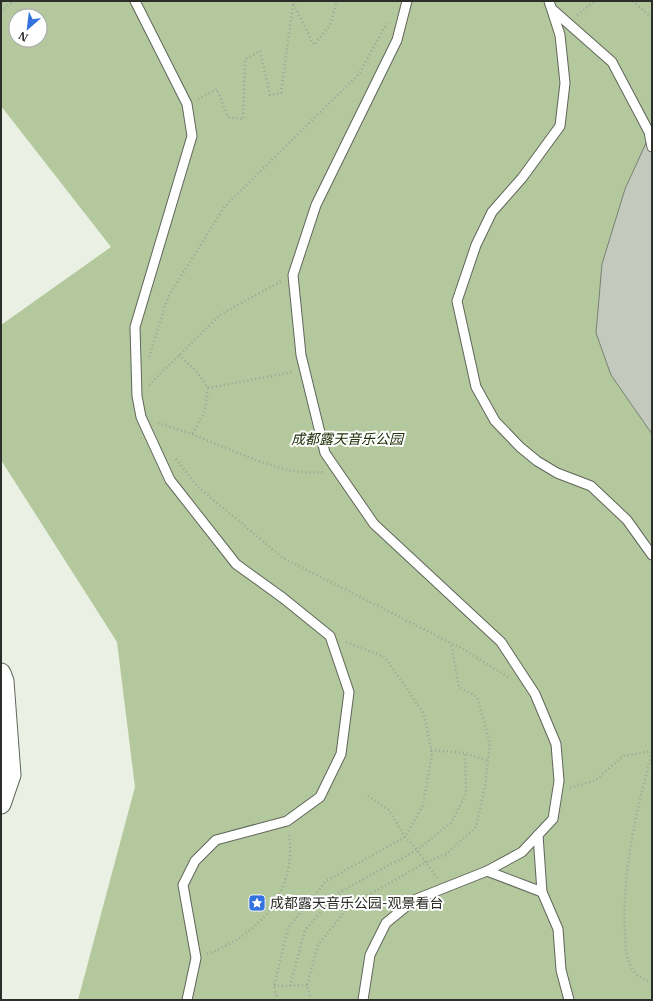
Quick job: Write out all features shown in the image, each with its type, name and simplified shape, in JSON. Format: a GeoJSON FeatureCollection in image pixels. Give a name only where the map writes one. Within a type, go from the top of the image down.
{"type":"FeatureCollection","features":[{"type":"Feature","properties":{"kind":"street"},"geometry":{"type":"LineString","coordinates":[[1,673],[4,681],[11,774],[1,804]]}},
{"type":"Feature","properties":{"kind":"lane"},"geometry":{"type":"LineString","coordinates":[[135,1],[187,104],[192,136],[135,327],[137,396],[140,417],[170,480],[236,564],[330,636],[349,692],[341,754],[320,796],[287,822],[216,840],[195,861],[184,885],[196,958],[187,1000]]}},
{"type":"Feature","properties":{"kind":"lane"},"geometry":{"type":"LineString","coordinates":[[363,1000],[370,955],[386,923],[414,900],[487,871],[522,852],[553,819],[559,781],[556,744],[535,694],[501,642],[374,524],[325,453],[301,355],[293,275],[316,204],[397,40],[407,1]]}},
{"type":"Feature","properties":{"kind":"lane"},"geometry":{"type":"LineString","coordinates":[[551,5],[567,23],[612,62],[649,132],[652,147]]}},
{"type":"Feature","properties":{"kind":"lane"},"geometry":{"type":"LineString","coordinates":[[551,5],[560,35],[565,84],[560,126],[522,178],[492,212],[476,244],[457,301],[476,387],[495,421],[520,447],[537,460],[557,473],[591,486],[627,520],[652,555]]}},
{"type":"Feature","properties":{"kind":"lane"},"geometry":{"type":"LineString","coordinates":[[538,835],[542,892],[558,929],[561,970],[569,1000]]}},
{"type":"Feature","properties":{"kind":"lane"},"geometry":{"type":"LineString","coordinates":[[487,871],[542,892]]}},
{"type":"Feature","properties":{"kind":"path"},"geometry":{"type":"LineString","coordinates":[[1,11],[14,1]]}},
{"type":"Feature","properties":{"kind":"path"},"geometry":{"type":"LineString","coordinates":[[187,104],[217,89],[228,117],[243,119],[245,59],[260,51],[270,95],[281,93],[293,3],[314,45],[330,25],[337,1]]}},
{"type":"Feature","properties":{"kind":"path"},"geometry":{"type":"LineString","coordinates":[[567,23],[596,1]]}},
{"type":"Feature","properties":{"kind":"path"},"geometry":{"type":"LineString","coordinates":[[633,1],[652,18]]}},
{"type":"Feature","properties":{"kind":"path"},"geometry":{"type":"LineString","coordinates":[[149,358],[168,297],[225,206],[359,74],[388,21]]}},
{"type":"Feature","properties":{"kind":"path"},"geometry":{"type":"LineString","coordinates":[[137,396],[221,314],[293,275]]}},
{"type":"Feature","properties":{"kind":"path"},"geometry":{"type":"LineString","coordinates":[[180,355],[196,372],[208,388],[205,411],[192,434]]}},
{"type":"Feature","properties":{"kind":"path"},"geometry":{"type":"LineString","coordinates":[[208,388],[305,370]]}},
{"type":"Feature","properties":{"kind":"path"},"geometry":{"type":"LineString","coordinates":[[140,417],[192,434],[271,465],[313,473],[336,470]]}},
{"type":"Feature","properties":{"kind":"path"},"geometry":{"type":"LineString","coordinates":[[174,456],[198,487],[283,558],[451,643],[509,678]]}},
{"type":"Feature","properties":{"kind":"path"},"geometry":{"type":"LineString","coordinates":[[278,1000],[274,986],[288,928],[326,881],[405,837],[423,805],[431,750],[424,714],[385,657],[330,636]]}},
{"type":"Feature","properties":{"kind":"path"},"geometry":{"type":"LineString","coordinates":[[310,1000],[307,985],[318,945],[349,906],[425,863],[446,854],[476,827],[485,786],[490,743],[477,697],[458,687],[451,643]]}},
{"type":"Feature","properties":{"kind":"path"},"geometry":{"type":"LineString","coordinates":[[431,750],[465,753],[488,761]]}},
{"type":"Feature","properties":{"kind":"path"},"geometry":{"type":"LineString","coordinates":[[558,788],[571,788],[596,780],[623,756],[652,751],[638,807],[624,903],[626,951],[631,968],[643,980],[652,982]]}},
{"type":"Feature","properties":{"kind":"path"},"geometry":{"type":"LineString","coordinates":[[290,986],[305,930],[338,893],[417,850],[451,823],[466,794],[465,753]]}},
{"type":"Feature","properties":{"kind":"path"},"geometry":{"type":"LineString","coordinates":[[368,796],[389,810],[405,837],[417,850],[444,888]]}},
{"type":"Feature","properties":{"kind":"path"},"geometry":{"type":"LineString","coordinates":[[215,952],[251,931],[275,904],[289,871],[291,847]]}},
{"type":"Feature","properties":{"kind":"path"},"geometry":{"type":"LineString","coordinates":[[274,986],[307,985]]}},
{"type":"Feature","properties":{"kind":"green space","name":"成都露天音乐公园"},"geometry":{"type":"Polygon","coordinates":[[[1,1],[652,1],[652,1000],[78,1000],[135,787],[117,642],[1,460],[1,325],[111,247],[1,106],[1,1]]]}},
{"type":"Feature","properties":{"kind":"building"},"geometry":{"type":"Polygon","coordinates":[[[652,130],[652,434],[611,375],[596,333],[602,264],[625,189],[652,130]]]}},
{"type":"Feature","properties":{"kind":"place","name":"成都露天音乐公园-观景看台"},"geometry":{"type":"Point","coordinates":[257,903]}}]}
